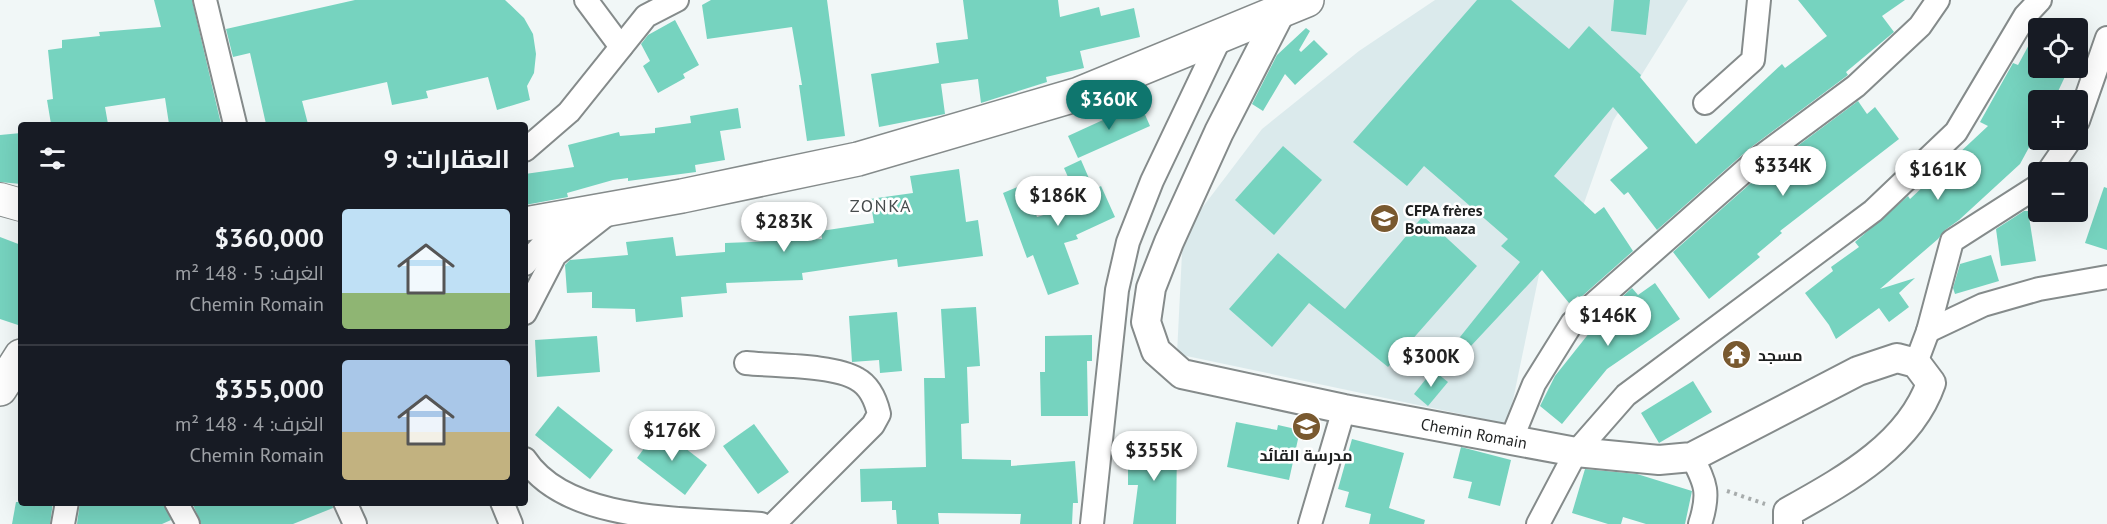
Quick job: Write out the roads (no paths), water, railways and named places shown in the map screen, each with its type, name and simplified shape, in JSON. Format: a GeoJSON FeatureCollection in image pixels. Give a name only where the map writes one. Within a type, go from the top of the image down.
{"type":"FeatureCollection","features":[{"type":"Feature","properties":{"kind":"main road"},"geometry":{"type":"LineString","coordinates":[[528,224],[858,159],[1079,94],[1294,5]]}},
{"type":"Feature","properties":{"kind":"main road"},"geometry":{"type":"LineString","coordinates":[[0,199],[18,204]]}},
{"type":"Feature","properties":{"kind":"main road"},"geometry":{"type":"LineString","coordinates":[[0,389],[18,361]]}},
{"type":"Feature","properties":{"kind":"street"},"geometry":{"type":"LineString","coordinates":[[205,0],[235,122]]}},
{"type":"Feature","properties":{"kind":"street"},"geometry":{"type":"LineString","coordinates":[[586,0],[621,47]]}},
{"type":"Feature","properties":{"kind":"street"},"geometry":{"type":"LineString","coordinates":[[528,147],[569,112],[646,16],[677,0]]}},
{"type":"Feature","properties":{"kind":"street"},"geometry":{"type":"LineString","coordinates":[[1706,103],[1753,60],[1759,0]]}},
{"type":"Feature","properties":{"kind":"street"},"geometry":{"type":"LineString","coordinates":[[1512,438],[1534,384],[1572,323],[1759,158],[1856,86],[1920,26],[1938,0]]}},
{"type":"Feature","properties":{"kind":"street"},"geometry":{"type":"LineString","coordinates":[[1538,524],[1575,452],[1626,395],[1873,211],[1956,132],[2025,16],[2040,0]]}},
{"type":"Feature","properties":{"kind":"street","name":"Chemin Romain"},"geometry":{"type":"LineString","coordinates":[[1294,5],[1219,132],[1169,242],[1151,288],[1146,322],[1156,351],[1182,374],[1344,409],[1512,438],[1575,452],[1659,460],[1692,457],[1858,371],[1897,358],[1916,363]]}},
{"type":"Feature","properties":{"kind":"street"},"geometry":{"type":"LineString","coordinates":[[1092,524],[1117,290],[1128,242],[1152,181],[1221,36]]}},
{"type":"Feature","properties":{"kind":"street"},"geometry":{"type":"LineString","coordinates":[[2088,92],[2107,38]]}},
{"type":"Feature","properties":{"kind":"street"},"geometry":{"type":"LineString","coordinates":[[1788,518],[1896,440],[1923,406],[1931,383],[1916,363],[1928,331],[1952,241],[2028,192]]}},
{"type":"Feature","properties":{"kind":"street"},"geometry":{"type":"LineString","coordinates":[[528,307],[555,255],[615,208]]}},
{"type":"Feature","properties":{"kind":"street"},"geometry":{"type":"LineString","coordinates":[[528,261],[568,217]]}},
{"type":"Feature","properties":{"kind":"street"},"geometry":{"type":"LineString","coordinates":[[1928,331],[1983,305],[2039,289],[2107,277]]}},
{"type":"Feature","properties":{"kind":"street"},"geometry":{"type":"LineString","coordinates":[[746,363],[840,372],[859,380],[875,398],[879,414],[873,424],[774,524]]}},
{"type":"Feature","properties":{"kind":"street"},"geometry":{"type":"LineString","coordinates":[[1310,524],[1344,409]]}},
{"type":"Feature","properties":{"kind":"street"},"geometry":{"type":"LineString","coordinates":[[1692,457],[1706,484],[1705,509],[1700,524]]}},
{"type":"Feature","properties":{"kind":"street"},"geometry":{"type":"LineString","coordinates":[[528,464],[535,474],[572,498],[608,511],[761,524]]}},
{"type":"Feature","properties":{"kind":"street"},"geometry":{"type":"LineString","coordinates":[[63,524],[65,506]]}},
{"type":"Feature","properties":{"kind":"street"},"geometry":{"type":"LineString","coordinates":[[178,506],[188,524]]}},
{"type":"Feature","properties":{"kind":"street"},"geometry":{"type":"LineString","coordinates":[[347,506],[355,524]]}},
{"type":"Feature","properties":{"kind":"place","name":"CFPA frères Boumaaza"},"geometry":{"type":"Point","coordinates":[1384,219]}},
{"type":"Feature","properties":{"kind":"place","name":"مسجد"},"geometry":{"type":"Point","coordinates":[1737,355]}},
{"type":"Feature","properties":{"kind":"place","name":"مدرسة القائد"},"geometry":{"type":"Point","coordinates":[1306,427]}},
{"type":"Feature","properties":{"kind":"district","name":"ZONKA"},"geometry":{"type":"Point","coordinates":[881,205]}}]}
